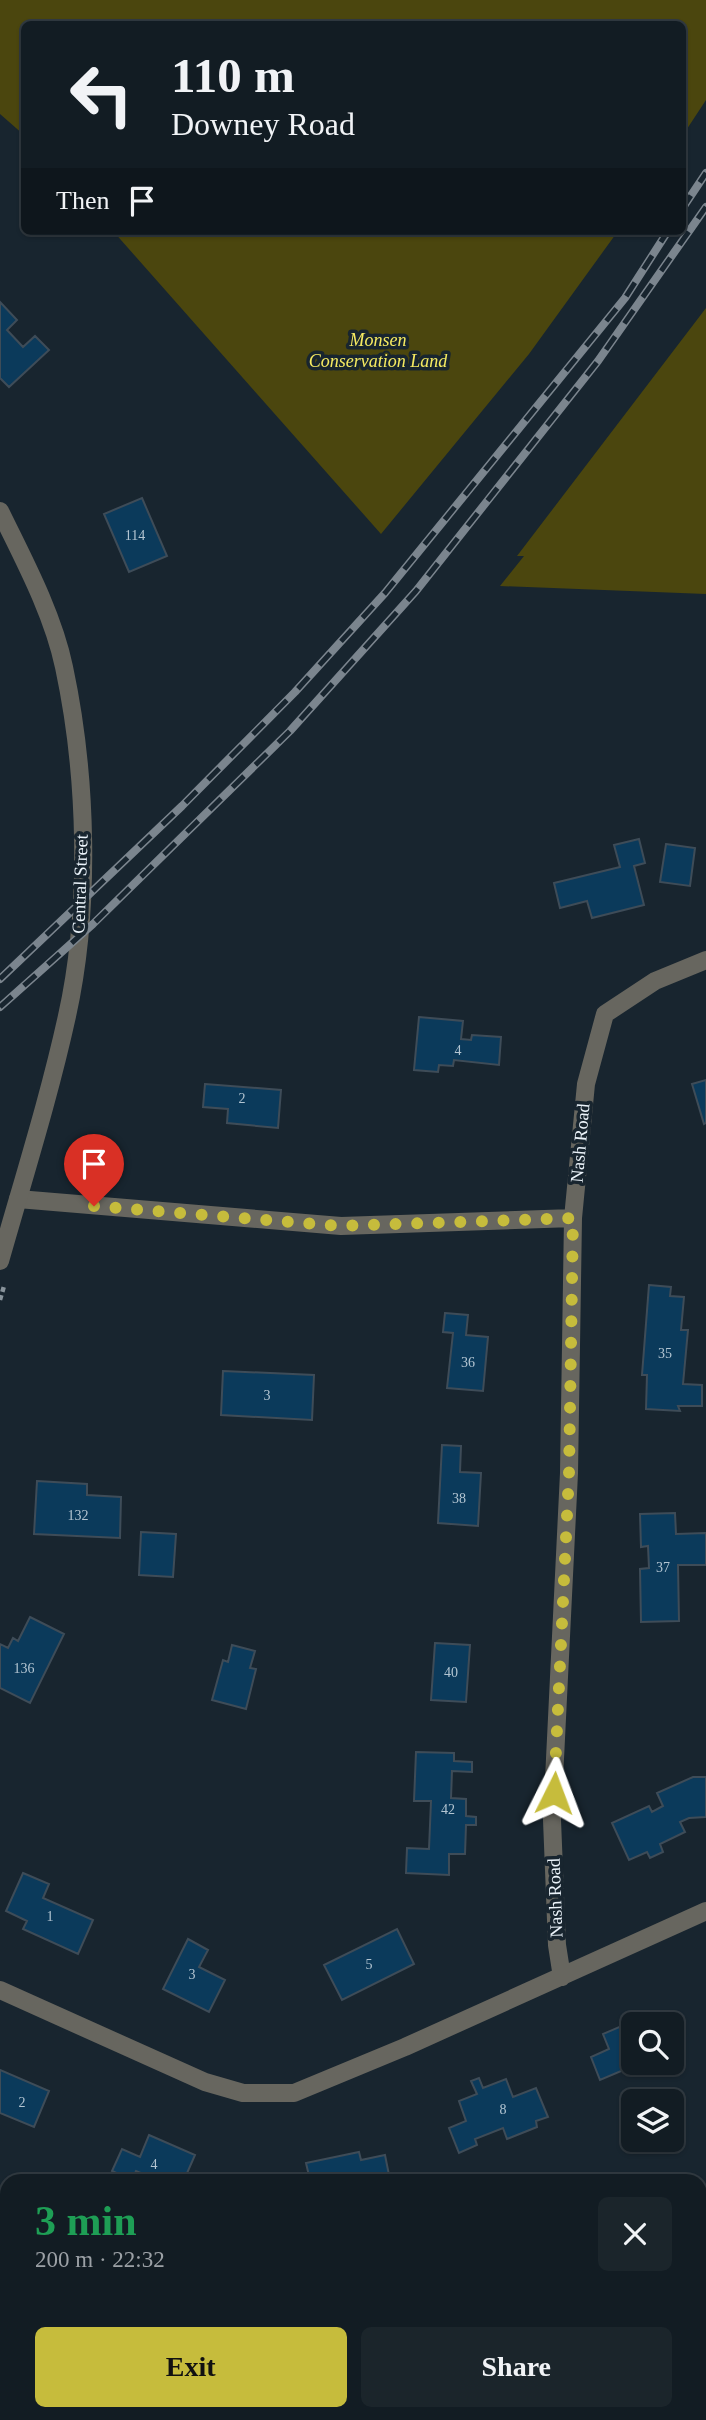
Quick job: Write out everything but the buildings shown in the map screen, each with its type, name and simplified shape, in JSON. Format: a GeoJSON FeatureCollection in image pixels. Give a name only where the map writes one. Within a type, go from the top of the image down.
{"type":"FeatureCollection","features":[{"type":"Feature","properties":{"kind":"street","name":"Central Street"},"geometry":{"type":"LineString","coordinates":[[0,511],[37,585],[64,665],[78,750],[82,900],[68,1013],[0,1261]]}},
{"type":"Feature","properties":{"kind":"street","name":"Nash Road"},"geometry":{"type":"LineString","coordinates":[[562,1977],[557,1945],[552,1820],[569,1473],[573,1218],[586,1084],[605,1014],[655,981],[706,960]]}},
{"type":"Feature","properties":{"kind":"street"},"geometry":{"type":"LineString","coordinates":[[18,1199],[341,1226],[573,1218]]}},
{"type":"Feature","properties":{"kind":"street"},"geometry":{"type":"LineString","coordinates":[[0,1990],[205,2082],[243,2093],[294,2093],[405,2047],[706,1911]]}},
{"type":"Feature","properties":{"kind":"green space"},"geometry":{"type":"Polygon","coordinates":[[[0,0],[706,0],[706,100],[686,130],[686,21],[21,21],[21,132],[0,114],[0,0]]]}},
{"type":"Feature","properties":{"kind":"green space","name":"Monsen Conservation Land"},"geometry":{"type":"Polygon","coordinates":[[[117,235],[615,235],[529,354],[381,534],[117,235]]]}},
{"type":"Feature","properties":{"kind":"green space"},"geometry":{"type":"Polygon","coordinates":[[[706,308],[706,594],[500,586],[524,556],[517,556],[706,308]]]}},
{"type":"Feature","properties":{"kind":"railway"},"geometry":{"type":"LineString","coordinates":[[686,203],[706,173]]}},
{"type":"Feature","properties":{"kind":"railway"},"geometry":{"type":"LineString","coordinates":[[0,1007],[93,924],[290,731],[416,591],[598,361],[706,207]]}},
{"type":"Feature","properties":{"kind":"railway"},"geometry":{"type":"LineString","coordinates":[[0,979],[182,806],[295,692],[385,593],[625,298],[665,235]]}},
{"type":"Feature","properties":{"kind":"route"},"geometry":{"type":"LineString","coordinates":[[94,1206],[341,1226],[573,1218],[569,1473],[554,1793]]}}]}
